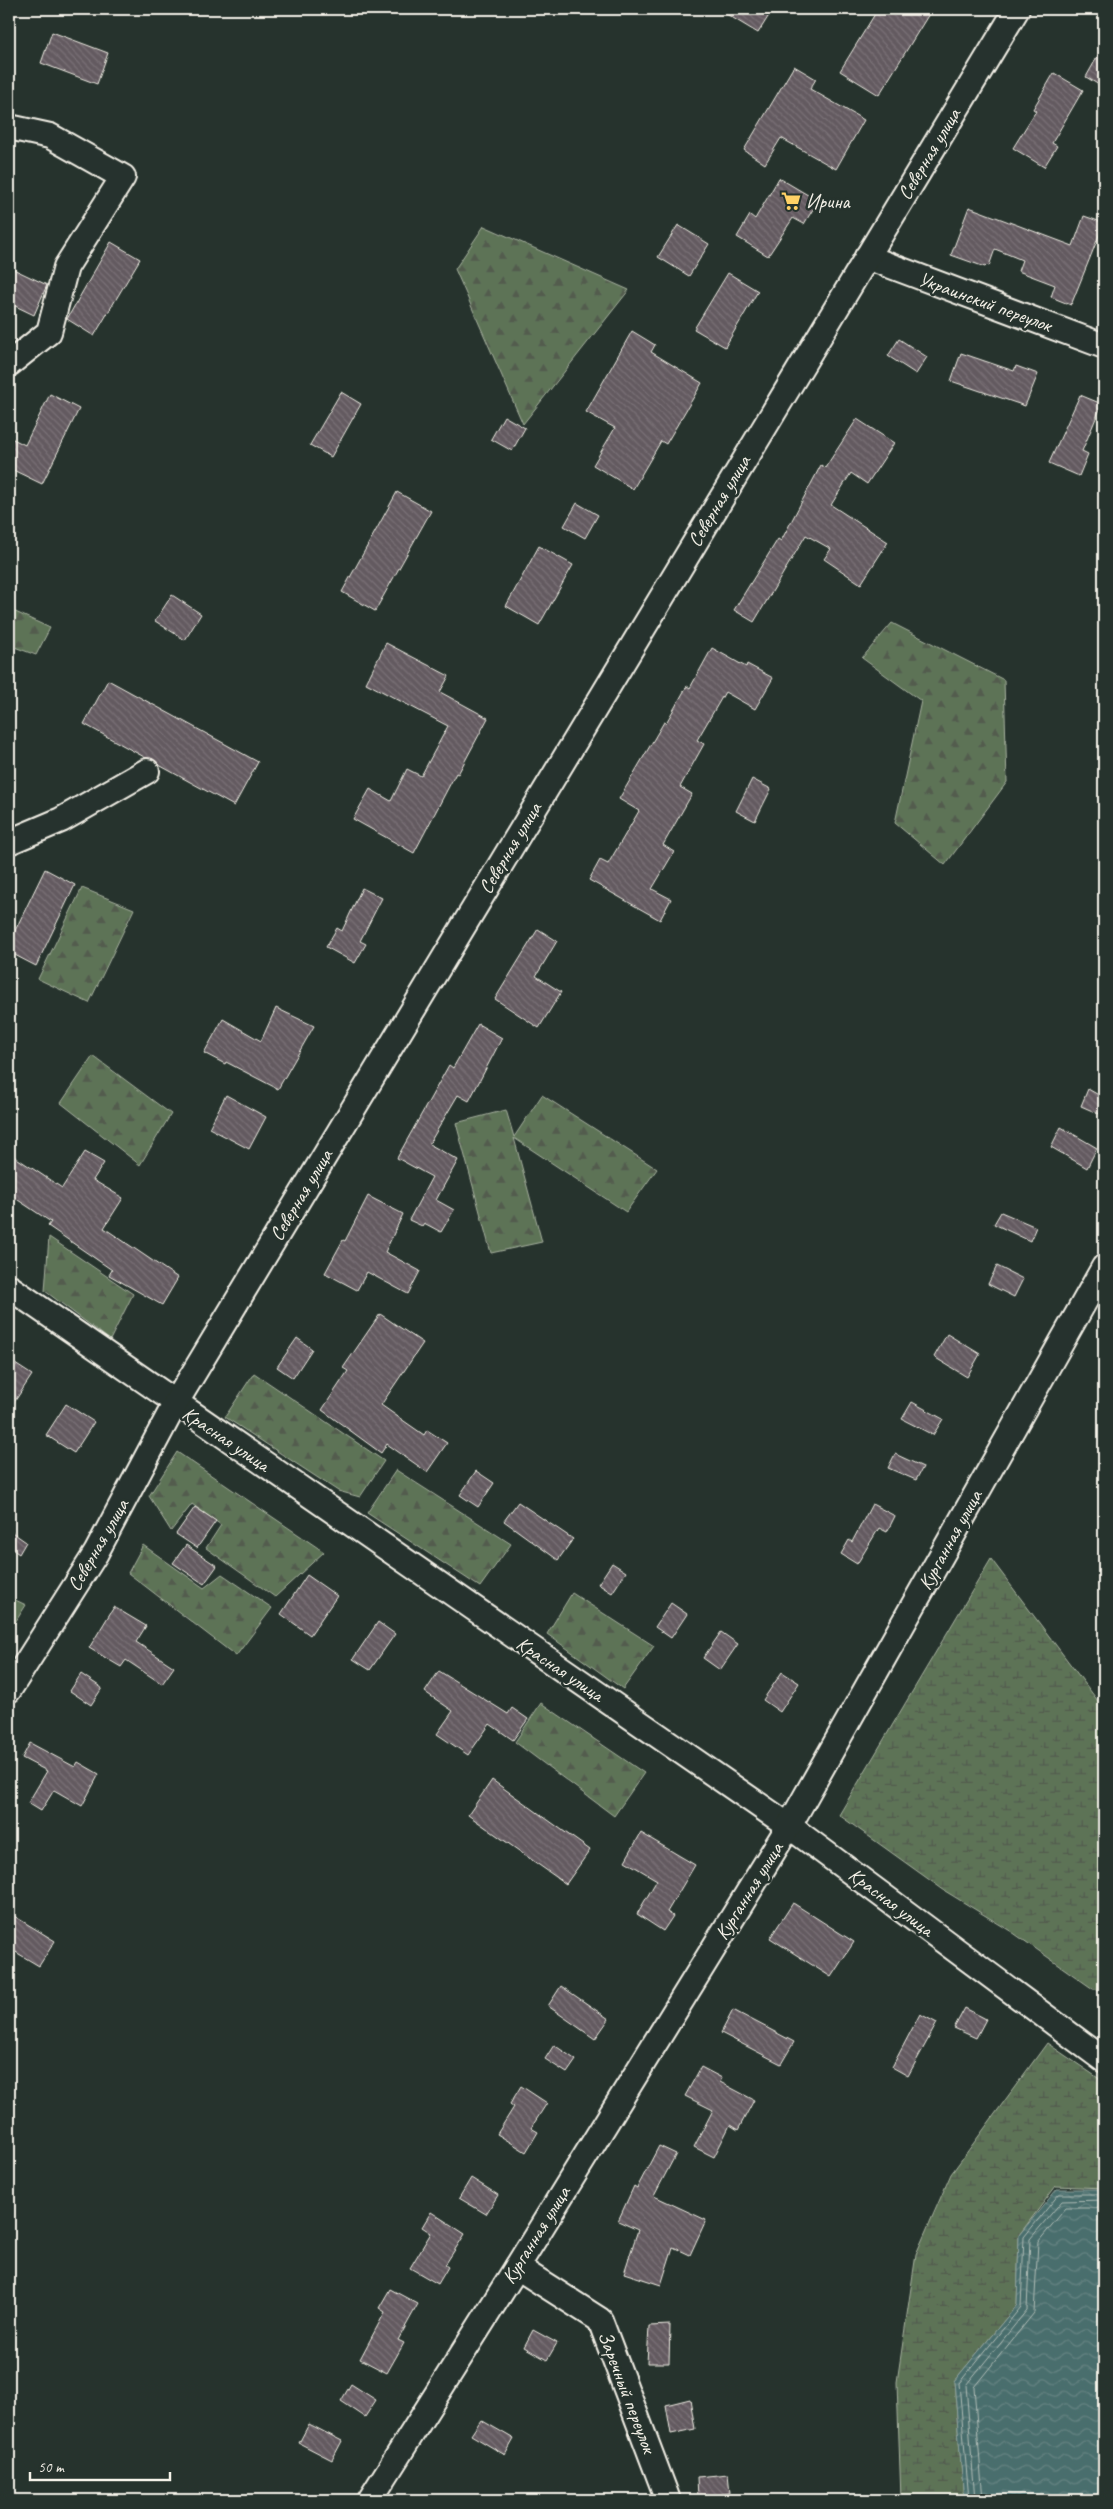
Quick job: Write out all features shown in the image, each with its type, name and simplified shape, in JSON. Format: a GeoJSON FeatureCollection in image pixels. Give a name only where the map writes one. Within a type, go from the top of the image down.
{"type":"FeatureCollection","features":[{"type":"Feature","properties":{"kind":"street","name":"Северная улица"},"geometry":{"type":"LineString","coordinates":[[9,1690],[96,1553],[175,1404],[1017,9]]}},
{"type":"Feature","properties":{"kind":"street"},"geometry":{"type":"LineString","coordinates":[[9,127],[50,136],[123,177],[66,267],[49,332],[9,364]]}},
{"type":"Feature","properties":{"kind":"street","name":"Украинский переулок"},"geometry":{"type":"LineString","coordinates":[[867,257],[1104,346]]}},
{"type":"Feature","properties":{"kind":"street"},"geometry":{"type":"LineString","coordinates":[[9,842],[61,820],[147,771]]}},
{"type":"Feature","properties":{"kind":"street","name":"Курганная улица"},"geometry":{"type":"LineString","coordinates":[[370,2500],[517,2267],[789,1826],[1104,1267]]}},
{"type":"Feature","properties":{"kind":"street","name":"Красная улица"},"geometry":{"type":"LineString","coordinates":[[9,1287],[175,1404],[789,1826],[1104,2060]]}},
{"type":"Feature","properties":{"kind":"street","name":"Заречный переулок"},"geometry":{"type":"LineString","coordinates":[[517,2267],[600,2320],[668,2500]]}},
{"type":"Feature","properties":{"kind":"green space"},"geometry":{"type":"Polygon","coordinates":[[[484,226],[629,290],[523,424],[455,269],[484,226]]]}},
{"type":"Feature","properties":{"kind":"green space"},"geometry":{"type":"Polygon","coordinates":[[[9,609],[50,628],[36,655],[9,645],[9,609]]]}},
{"type":"Feature","properties":{"kind":"green space"},"geometry":{"type":"Polygon","coordinates":[[[892,623],[1004,680],[1007,782],[945,865],[895,823],[921,701],[862,658],[892,623]]]}},
{"type":"Feature","properties":{"kind":"green space"},"geometry":{"type":"Polygon","coordinates":[[[82,888],[134,909],[89,1003],[38,979],[82,888]]]}},
{"type":"Feature","properties":{"kind":"green space"},"geometry":{"type":"Polygon","coordinates":[[[93,1056],[171,1114],[140,1165],[61,1103],[93,1056]]]}},
{"type":"Feature","properties":{"kind":"green space"},"geometry":{"type":"Polygon","coordinates":[[[542,1095],[657,1169],[626,1212],[514,1138],[542,1242],[491,1253],[456,1123],[506,1110],[514,1137],[542,1095]]]}},
{"type":"Feature","properties":{"kind":"green space"},"geometry":{"type":"Polygon","coordinates":[[[49,1237],[133,1294],[110,1340],[45,1291],[49,1237]]]}},
{"type":"Feature","properties":{"kind":"green space"},"geometry":{"type":"Polygon","coordinates":[[[254,1373],[384,1461],[360,1497],[338,1491],[225,1417],[254,1373]]]}},
{"type":"Feature","properties":{"kind":"green space"},"geometry":{"type":"Polygon","coordinates":[[[177,1452],[324,1552],[275,1597],[206,1548],[221,1525],[192,1504],[171,1531],[149,1496],[177,1452]]]}},
{"type":"Feature","properties":{"kind":"green space"},"geometry":{"type":"Polygon","coordinates":[[[396,1470],[511,1544],[480,1587],[367,1513],[396,1470]]]}},
{"type":"Feature","properties":{"kind":"green space"},"geometry":{"type":"Polygon","coordinates":[[[143,1545],[204,1588],[222,1574],[272,1608],[236,1656],[128,1573],[143,1545]]]}},
{"type":"Feature","properties":{"kind":"green space"},"geometry":{"type":"Polygon","coordinates":[[[991,1559],[1104,1709],[1104,1990],[1093,1989],[1012,1932],[945,1891],[839,1815],[991,1559]]]}},
{"type":"Feature","properties":{"kind":"green space"},"geometry":{"type":"Polygon","coordinates":[[[572,1593],[654,1646],[623,1689],[547,1634],[572,1593]]]}},
{"type":"Feature","properties":{"kind":"green space"},"geometry":{"type":"Polygon","coordinates":[[[9,1597],[26,1605],[9,1632],[9,1597]]]}},
{"type":"Feature","properties":{"kind":"green space"},"geometry":{"type":"Polygon","coordinates":[[[541,1703],[644,1773],[614,1816],[515,1742],[541,1703]]]}},
{"type":"Feature","properties":{"kind":"green space"},"geometry":{"type":"Polygon","coordinates":[[[1047,2043],[1104,2082],[1104,2188],[1056,2186],[1019,2235],[1017,2305],[954,2381],[964,2500],[901,2500],[897,2382],[916,2254],[951,2174],[1047,2043]]]}},
{"type":"Feature","properties":{"kind":"water"},"geometry":{"type":"Polygon","coordinates":[[[1057,2189],[1104,2189],[1104,2500],[964,2500],[954,2381],[1017,2305],[1019,2235],[1057,2189]]]}},
{"type":"Feature","properties":{"kind":"building"},"geometry":{"type":"Polygon","coordinates":[[[718,9],[773,9],[758,33],[718,9]]]}},
{"type":"Feature","properties":{"kind":"building"},"geometry":{"type":"Polygon","coordinates":[[[878,9],[932,9],[879,95],[840,71],[878,9]]]}},
{"type":"Feature","properties":{"kind":"building"},"geometry":{"type":"Polygon","coordinates":[[[52,32],[108,53],[97,84],[41,63],[52,32]]]}},
{"type":"Feature","properties":{"kind":"building"},"geometry":{"type":"Polygon","coordinates":[[[1104,45],[1104,88],[1086,77],[1104,45]]]}},
{"type":"Feature","properties":{"kind":"building"},"geometry":{"type":"Polygon","coordinates":[[[794,66],[816,79],[810,89],[864,120],[836,169],[781,138],[765,164],[744,150],[794,66]]]}},
{"type":"Feature","properties":{"kind":"building"},"geometry":{"type":"Polygon","coordinates":[[[1054,73],[1083,90],[1052,143],[1057,146],[1044,167],[1013,148],[1036,111],[1033,109],[1054,73]]]}},
{"type":"Feature","properties":{"kind":"building"},"geometry":{"type":"Polygon","coordinates":[[[779,178],[818,201],[804,224],[793,218],[768,256],[737,237],[750,215],[755,219],[779,178]]]}},
{"type":"Feature","properties":{"kind":"building"},"geometry":{"type":"Polygon","coordinates":[[[969,207],[1073,246],[1084,216],[1104,223],[1071,305],[1051,297],[1055,285],[1018,271],[1022,260],[995,249],[989,266],[985,267],[951,255],[969,207]]]}},
{"type":"Feature","properties":{"kind":"building"},"geometry":{"type":"Polygon","coordinates":[[[678,225],[709,244],[689,276],[658,257],[678,225]]]}},
{"type":"Feature","properties":{"kind":"building"},"geometry":{"type":"Polygon","coordinates":[[[111,242],[140,259],[94,336],[67,319],[111,242]]]}},
{"type":"Feature","properties":{"kind":"building"},"geometry":{"type":"Polygon","coordinates":[[[9,267],[47,285],[34,315],[9,303],[9,267]]]}},
{"type":"Feature","properties":{"kind":"building"},"geometry":{"type":"Polygon","coordinates":[[[728,273],[758,291],[725,347],[694,329],[728,273]]]}},
{"type":"Feature","properties":{"kind":"building"},"geometry":{"type":"Polygon","coordinates":[[[632,331],[655,345],[651,352],[702,383],[666,444],[661,441],[633,489],[593,465],[615,428],[586,412],[632,331]]]}},
{"type":"Feature","properties":{"kind":"building"},"geometry":{"type":"Polygon","coordinates":[[[899,339],[927,357],[916,374],[888,356],[899,339]]]}},
{"type":"Feature","properties":{"kind":"building"},"geometry":{"type":"Polygon","coordinates":[[[961,353],[1014,371],[1016,366],[1038,374],[1025,406],[951,381],[961,353]]]}},
{"type":"Feature","properties":{"kind":"building"},"geometry":{"type":"Polygon","coordinates":[[[341,392],[361,404],[331,457],[310,445],[341,392]]]}},
{"type":"Feature","properties":{"kind":"building"},"geometry":{"type":"Polygon","coordinates":[[[50,394],[79,409],[42,484],[9,468],[9,437],[25,445],[50,394]]]}},
{"type":"Feature","properties":{"kind":"building"},"geometry":{"type":"Polygon","coordinates":[[[1080,395],[1102,404],[1082,451],[1088,454],[1079,476],[1049,463],[1080,395]]]}},
{"type":"Feature","properties":{"kind":"building"},"geometry":{"type":"Polygon","coordinates":[[[504,416],[525,428],[512,451],[491,439],[504,416]]]}},
{"type":"Feature","properties":{"kind":"building"},"geometry":{"type":"Polygon","coordinates":[[[857,419],[894,443],[867,484],[851,473],[831,505],[888,542],[861,584],[824,559],[831,549],[806,535],[754,622],[734,610],[778,539],[781,541],[821,465],[825,468],[857,419]]]}},
{"type":"Feature","properties":{"kind":"building"},"geometry":{"type":"Polygon","coordinates":[[[397,492],[431,511],[375,611],[342,592],[397,492]]]}},
{"type":"Feature","properties":{"kind":"building"},"geometry":{"type":"Polygon","coordinates":[[[577,503],[598,515],[585,538],[564,526],[577,503]]]}},
{"type":"Feature","properties":{"kind":"building"},"geometry":{"type":"Polygon","coordinates":[[[539,546],[573,565],[539,625],[506,606],[539,546]]]}},
{"type":"Feature","properties":{"kind":"building"},"geometry":{"type":"Polygon","coordinates":[[[172,595],[201,614],[185,640],[155,621],[172,595]]]}},
{"type":"Feature","properties":{"kind":"building"},"geometry":{"type":"Polygon","coordinates":[[[386,643],[449,676],[440,692],[488,718],[458,774],[456,773],[414,853],[353,819],[370,789],[391,801],[407,769],[421,776],[448,726],[366,683],[386,643]]]}},
{"type":"Feature","properties":{"kind":"building"},"geometry":{"type":"Polygon","coordinates":[[[712,648],[746,667],[747,664],[773,678],[755,709],[725,692],[697,740],[704,744],[680,787],[692,794],[663,845],[674,852],[652,889],[671,899],[660,920],[589,880],[600,860],[608,864],[639,811],[619,799],[687,686],[690,688],[712,648]]]}},
{"type":"Feature","properties":{"kind":"building"},"geometry":{"type":"Polygon","coordinates":[[[108,680],[258,762],[234,806],[159,765],[153,759],[146,758],[84,724],[108,680]]]}},
{"type":"Feature","properties":{"kind":"building"},"geometry":{"type":"Polygon","coordinates":[[[752,779],[771,789],[755,821],[736,811],[752,779]]]}},
{"type":"Feature","properties":{"kind":"building"},"geometry":{"type":"Polygon","coordinates":[[[45,869],[75,885],[36,966],[9,952],[9,943],[45,869]]]}},
{"type":"Feature","properties":{"kind":"building"},"geometry":{"type":"Polygon","coordinates":[[[362,888],[382,898],[360,941],[366,944],[355,963],[326,947],[337,928],[342,931],[362,888]]]}},
{"type":"Feature","properties":{"kind":"building"},"geometry":{"type":"Polygon","coordinates":[[[538,929],[557,941],[536,976],[561,992],[539,1028],[495,999],[538,929]]]}},
{"type":"Feature","properties":{"kind":"building"},"geometry":{"type":"Polygon","coordinates":[[[276,1008],[314,1026],[278,1089],[226,1062],[225,1064],[204,1053],[223,1019],[261,1041],[276,1008]]]}},
{"type":"Feature","properties":{"kind":"building"},"geometry":{"type":"Polygon","coordinates":[[[478,1024],[502,1038],[469,1101],[458,1095],[429,1144],[458,1160],[436,1200],[454,1210],[441,1232],[424,1223],[422,1226],[409,1220],[432,1177],[397,1158],[449,1065],[453,1068],[478,1024]]]}},
{"type":"Feature","properties":{"kind":"building"},"geometry":{"type":"Polygon","coordinates":[[[1088,1089],[1104,1098],[1104,1116],[1081,1106],[1088,1089]]]}},
{"type":"Feature","properties":{"kind":"building"},"geometry":{"type":"Polygon","coordinates":[[[226,1095],[266,1117],[249,1149],[209,1128],[226,1095]]]}},
{"type":"Feature","properties":{"kind":"building"},"geometry":{"type":"Polygon","coordinates":[[[1061,1127],[1097,1148],[1087,1168],[1051,1147],[1061,1127]]]}},
{"type":"Feature","properties":{"kind":"building"},"geometry":{"type":"Polygon","coordinates":[[[85,1152],[104,1163],[93,1180],[123,1198],[104,1228],[178,1278],[162,1305],[109,1275],[112,1270],[48,1226],[51,1222],[9,1194],[9,1153],[62,1188],[85,1152]]]}},
{"type":"Feature","properties":{"kind":"building"},"geometry":{"type":"Polygon","coordinates":[[[368,1196],[403,1214],[385,1252],[420,1271],[408,1294],[367,1272],[357,1290],[325,1273],[343,1240],[345,1241],[368,1196]]]}},
{"type":"Feature","properties":{"kind":"building"},"geometry":{"type":"Polygon","coordinates":[[[1001,1212],[1036,1227],[1030,1241],[994,1224],[1001,1212]]]}},
{"type":"Feature","properties":{"kind":"building"},"geometry":{"type":"Polygon","coordinates":[[[997,1266],[1023,1279],[1014,1297],[988,1284],[997,1266]]]}},
{"type":"Feature","properties":{"kind":"building"},"geometry":{"type":"Polygon","coordinates":[[[380,1314],[423,1343],[381,1405],[424,1435],[427,1430],[447,1443],[427,1472],[387,1444],[381,1453],[322,1410],[348,1371],[343,1368],[380,1314]]]}},
{"type":"Feature","properties":{"kind":"building"},"geometry":{"type":"Polygon","coordinates":[[[947,1334],[980,1354],[967,1377],[934,1357],[947,1334]]]}},
{"type":"Feature","properties":{"kind":"building"},"geometry":{"type":"Polygon","coordinates":[[[297,1338],[312,1349],[293,1378],[277,1367],[297,1338]]]}},
{"type":"Feature","properties":{"kind":"building"},"geometry":{"type":"Polygon","coordinates":[[[9,1360],[32,1375],[9,1410],[9,1360]]]}},
{"type":"Feature","properties":{"kind":"building"},"geometry":{"type":"Polygon","coordinates":[[[912,1402],[943,1419],[933,1435],[902,1419],[912,1402]]]}},
{"type":"Feature","properties":{"kind":"building"},"geometry":{"type":"Polygon","coordinates":[[[66,1404],[94,1422],[74,1453],[46,1435],[66,1404]]]}},
{"type":"Feature","properties":{"kind":"building"},"geometry":{"type":"Polygon","coordinates":[[[895,1454],[923,1467],[916,1480],[888,1468],[895,1454]]]}},
{"type":"Feature","properties":{"kind":"building"},"geometry":{"type":"Polygon","coordinates":[[[476,1471],[494,1483],[478,1507],[460,1495],[476,1471]]]}},
{"type":"Feature","properties":{"kind":"building"},"geometry":{"type":"Polygon","coordinates":[[[518,1502],[573,1539],[558,1560],[504,1521],[518,1502]]]}},
{"type":"Feature","properties":{"kind":"building"},"geometry":{"type":"Polygon","coordinates":[[[872,1504],[895,1516],[887,1532],[879,1528],[857,1564],[841,1554],[849,1540],[852,1542],[872,1504]]]}},
{"type":"Feature","properties":{"kind":"building"},"geometry":{"type":"Polygon","coordinates":[[[195,1507],[216,1521],[197,1548],[176,1534],[195,1507]]]}},
{"type":"Feature","properties":{"kind":"building"},"geometry":{"type":"Polygon","coordinates":[[[9,1530],[26,1542],[19,1554],[9,1547],[9,1530]]]}},
{"type":"Feature","properties":{"kind":"building"},"geometry":{"type":"Polygon","coordinates":[[[186,1545],[217,1566],[204,1584],[173,1563],[186,1545]]]}},
{"type":"Feature","properties":{"kind":"building"},"geometry":{"type":"Polygon","coordinates":[[[612,1563],[626,1572],[612,1593],[598,1584],[612,1563]]]}},
{"type":"Feature","properties":{"kind":"building"},"geometry":{"type":"Polygon","coordinates":[[[307,1575],[337,1596],[310,1635],[281,1614],[307,1575]]]}},
{"type":"Feature","properties":{"kind":"building"},"geometry":{"type":"Polygon","coordinates":[[[671,1603],[687,1614],[671,1638],[655,1627],[671,1603]]]}},
{"type":"Feature","properties":{"kind":"building"},"geometry":{"type":"Polygon","coordinates":[[[114,1607],[146,1626],[136,1642],[174,1667],[162,1684],[126,1660],[121,1667],[89,1648],[114,1607]]]}},
{"type":"Feature","properties":{"kind":"building"},"geometry":{"type":"Polygon","coordinates":[[[378,1622],[395,1634],[370,1670],[353,1659],[378,1622]]]}},
{"type":"Feature","properties":{"kind":"building"},"geometry":{"type":"Polygon","coordinates":[[[721,1632],[738,1644],[720,1670],[703,1658],[721,1632]]]}},
{"type":"Feature","properties":{"kind":"building"},"geometry":{"type":"Polygon","coordinates":[[[439,1671],[508,1714],[512,1708],[528,1719],[513,1740],[490,1724],[468,1755],[437,1734],[453,1711],[425,1692],[439,1671]]]}},
{"type":"Feature","properties":{"kind":"building"},"geometry":{"type":"Polygon","coordinates":[[[782,1672],[799,1683],[780,1712],[763,1700],[782,1672]]]}},
{"type":"Feature","properties":{"kind":"building"},"geometry":{"type":"Polygon","coordinates":[[[81,1674],[102,1688],[91,1705],[70,1691],[81,1674]]]}},
{"type":"Feature","properties":{"kind":"building"},"geometry":{"type":"Polygon","coordinates":[[[30,1743],[75,1767],[78,1762],[99,1774],[82,1806],[54,1790],[41,1811],[28,1803],[47,1771],[22,1758],[30,1743]]]}},
{"type":"Feature","properties":{"kind":"building"},"geometry":{"type":"Polygon","coordinates":[[[492,1780],[590,1850],[566,1884],[468,1815],[492,1780]]]}},
{"type":"Feature","properties":{"kind":"building"},"geometry":{"type":"Polygon","coordinates":[[[641,1833],[695,1865],[667,1912],[673,1916],[663,1931],[637,1914],[657,1880],[625,1861],[641,1833]]]}},
{"type":"Feature","properties":{"kind":"building"},"geometry":{"type":"Polygon","coordinates":[[[793,1903],[854,1942],[831,1977],[770,1938],[793,1903]]]}},
{"type":"Feature","properties":{"kind":"building"},"geometry":{"type":"Polygon","coordinates":[[[9,1913],[55,1941],[39,1966],[9,1948],[9,1913]]]}},
{"type":"Feature","properties":{"kind":"building"},"geometry":{"type":"Polygon","coordinates":[[[561,1986],[609,2019],[595,2039],[548,2006],[561,1986]]]}},
{"type":"Feature","properties":{"kind":"building"},"geometry":{"type":"Polygon","coordinates":[[[965,2008],[986,2019],[976,2038],[954,2028],[965,2008]]]}},
{"type":"Feature","properties":{"kind":"building"},"geometry":{"type":"Polygon","coordinates":[[[733,2010],[794,2042],[781,2064],[721,2033],[733,2010]]]}},
{"type":"Feature","properties":{"kind":"building"},"geometry":{"type":"Polygon","coordinates":[[[920,2014],[937,2023],[908,2076],[892,2067],[920,2014]]]}},
{"type":"Feature","properties":{"kind":"building"},"geometry":{"type":"Polygon","coordinates":[[[554,2045],[576,2060],[567,2073],[545,2059],[554,2045]]]}},
{"type":"Feature","properties":{"kind":"building"},"geometry":{"type":"Polygon","coordinates":[[[701,2067],[722,2078],[720,2082],[754,2100],[738,2130],[730,2125],[714,2157],[694,2147],[713,2110],[685,2096],[701,2067]]]}},
{"type":"Feature","properties":{"kind":"building"},"geometry":{"type":"Polygon","coordinates":[[[521,2086],[547,2103],[531,2128],[538,2132],[526,2152],[497,2134],[514,2107],[510,2104],[521,2086]]]}},
{"type":"Feature","properties":{"kind":"building"},"geometry":{"type":"Polygon","coordinates":[[[659,2146],[676,2154],[654,2196],[706,2220],[690,2255],[673,2247],[661,2285],[624,2273],[638,2230],[618,2221],[634,2186],[637,2188],[659,2146]]]}},
{"type":"Feature","properties":{"kind":"building"},"geometry":{"type":"Polygon","coordinates":[[[471,2178],[498,2195],[486,2214],[459,2198],[471,2178]]]}},
{"type":"Feature","properties":{"kind":"building"},"geometry":{"type":"Polygon","coordinates":[[[431,2212],[465,2234],[445,2265],[448,2267],[438,2284],[410,2268],[431,2233],[422,2227],[431,2212]]]}},
{"type":"Feature","properties":{"kind":"building"},"geometry":{"type":"Polygon","coordinates":[[[390,2289],[418,2304],[398,2340],[404,2343],[387,2373],[360,2359],[385,2312],[379,2308],[390,2289]]]}},
{"type":"Feature","properties":{"kind":"building"},"geometry":{"type":"Polygon","coordinates":[[[670,2325],[669,2363],[647,2363],[649,2326],[670,2325]]]}},
{"type":"Feature","properties":{"kind":"building"},"geometry":{"type":"Polygon","coordinates":[[[533,2330],[557,2343],[547,2360],[524,2347],[533,2330]]]}},
{"type":"Feature","properties":{"kind":"building"},"geometry":{"type":"Polygon","coordinates":[[[351,2384],[376,2400],[365,2417],[341,2401],[351,2384]]]}},
{"type":"Feature","properties":{"kind":"building"},"geometry":{"type":"Polygon","coordinates":[[[690,2399],[695,2429],[671,2434],[666,2405],[690,2399]]]}},
{"type":"Feature","properties":{"kind":"building"},"geometry":{"type":"Polygon","coordinates":[[[481,2420],[514,2439],[505,2455],[471,2435],[481,2420]]]}},
{"type":"Feature","properties":{"kind":"building"},"geometry":{"type":"Polygon","coordinates":[[[309,2424],[342,2441],[332,2460],[299,2443],[309,2424]]]}},
{"type":"Feature","properties":{"kind":"building"},"geometry":{"type":"Polygon","coordinates":[[[728,2474],[730,2493],[698,2498],[697,2477],[728,2474]]]}},
{"type":"Feature","properties":{"kind":"place","name":"Ирина"},"geometry":{"type":"Point","coordinates":[791,201]}}]}
